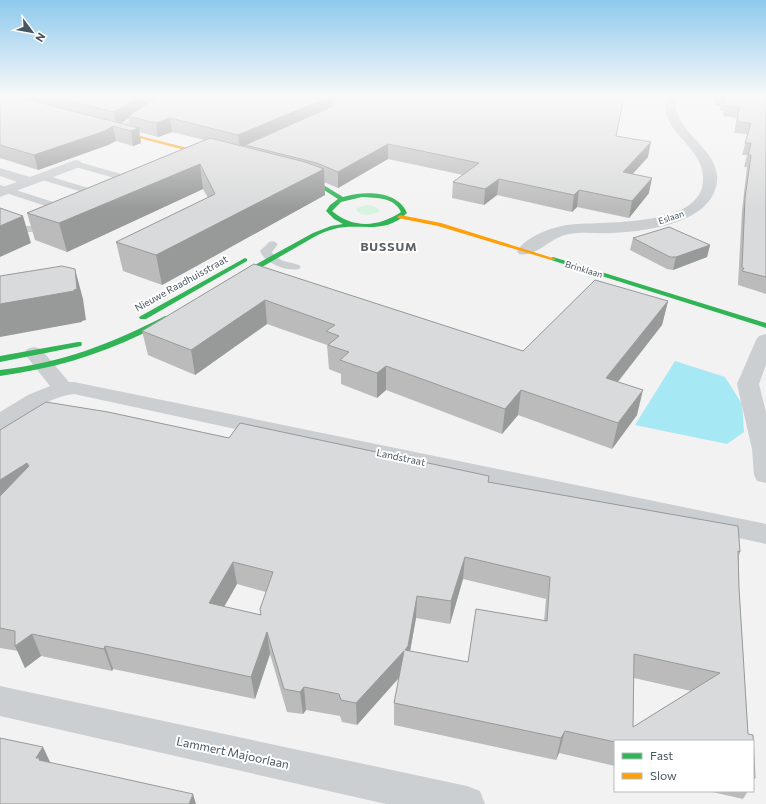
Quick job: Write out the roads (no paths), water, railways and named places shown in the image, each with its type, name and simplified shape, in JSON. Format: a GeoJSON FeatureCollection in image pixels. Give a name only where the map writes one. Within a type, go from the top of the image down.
{"type":"FeatureCollection","features":[{"type":"Feature","properties":{"kind":"street"},"geometry":{"type":"LineString","coordinates":[[131,135],[223,159]]}},
{"type":"Feature","properties":{"kind":"street","name":"Eslaan"},"geometry":{"type":"LineString","coordinates":[[525,251],[553,233],[571,229],[614,228],[654,223],[686,214],[702,200],[708,189],[710,177],[706,162],[698,148],[686,135]]}},
{"type":"Feature","properties":{"kind":"street"},"geometry":{"type":"LineString","coordinates":[[2,190],[75,164]]}},
{"type":"Feature","properties":{"kind":"street"},"geometry":{"type":"LineString","coordinates":[[0,172],[36,179]]}},
{"type":"Feature","properties":{"kind":"street"},"geometry":{"type":"LineString","coordinates":[[290,177],[323,187],[342,199]]}},
{"type":"Feature","properties":{"kind":"street"},"geometry":{"type":"LineString","coordinates":[[226,285],[315,234],[333,227],[384,224],[400,217],[404,213],[404,208],[393,199],[373,196],[357,196],[335,202],[329,211],[319,219]]}},
{"type":"Feature","properties":{"kind":"street"},"geometry":{"type":"LineString","coordinates":[[329,211],[332,217],[351,225]]}},
{"type":"Feature","properties":{"kind":"street","name":"Brinklaan"},"geometry":{"type":"LineString","coordinates":[[400,217],[439,224],[766,326]]}},
{"type":"Feature","properties":{"kind":"street","name":"Nieuwe Raadhuisstraat"},"geometry":{"type":"LineString","coordinates":[[132,323],[276,243]]}},
{"type":"Feature","properties":{"kind":"street"},"geometry":{"type":"LineString","coordinates":[[0,358],[40,360],[88,356],[132,338],[180,312]]}},
{"type":"Feature","properties":{"kind":"street"},"geometry":{"type":"LineString","coordinates":[[0,373],[40,360],[90,340]]}},
{"type":"Feature","properties":{"kind":"street"},"geometry":{"type":"LineString","coordinates":[[766,340],[748,384],[764,449],[766,475]]}},
{"type":"Feature","properties":{"kind":"street"},"geometry":{"type":"LineString","coordinates":[[0,422],[43,397],[62,388],[40,360]]}},
{"type":"Feature","properties":{"kind":"street","name":"Landstraat"},"geometry":{"type":"LineString","coordinates":[[62,388],[90,391],[766,534]]}},
{"type":"Feature","properties":{"kind":"street","name":"Lammert Majoorlaan"},"geometry":{"type":"LineString","coordinates":[[0,701],[466,804]]}},
{"type":"Feature","properties":{"kind":"lane"},"geometry":{"type":"LineString","coordinates":[[75,164],[144,184],[130,189]]}},
{"type":"Feature","properties":{"kind":"lane"},"geometry":{"type":"LineString","coordinates":[[36,179],[111,198],[97,204]]}},
{"type":"Feature","properties":{"kind":"lane"},"geometry":{"type":"LineString","coordinates":[[0,221],[34,231],[76,213],[2,190]]}},
{"type":"Feature","properties":{"kind":"lane"},"geometry":{"type":"LineString","coordinates":[[276,243],[266,251],[270,259],[295,267]]}},
{"type":"Feature","properties":{"kind":"water"},"geometry":{"type":"Polygon","coordinates":[[[675,361],[725,377],[742,404],[744,432],[727,444],[635,425],[675,361]]]}},
{"type":"Feature","properties":{"kind":"district","name":"BUSSUM"},"geometry":{"type":"Point","coordinates":[389,246]}}]}
